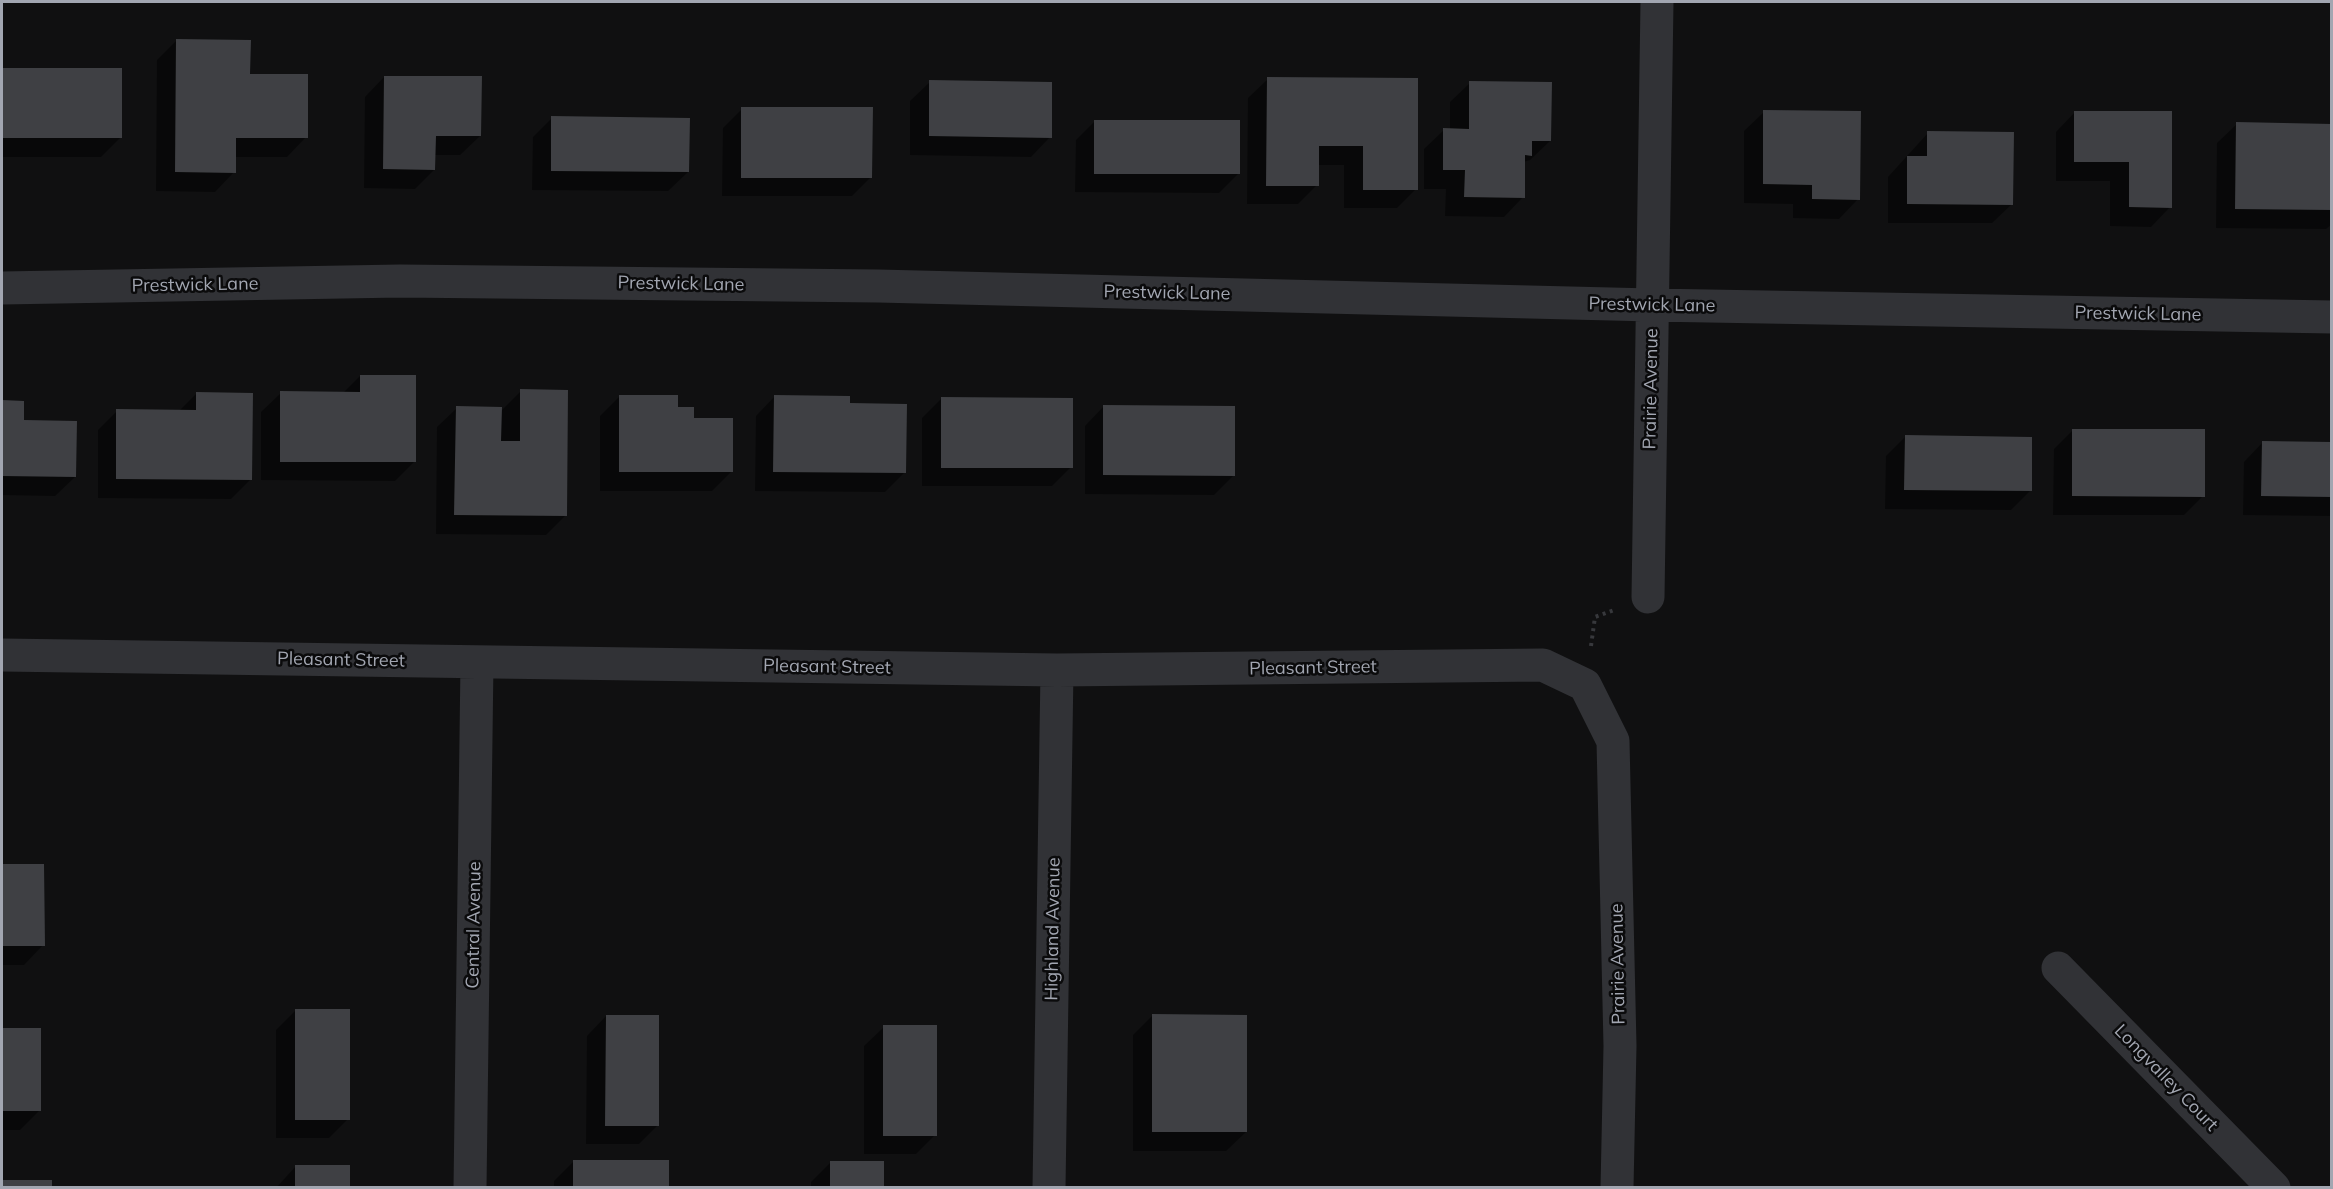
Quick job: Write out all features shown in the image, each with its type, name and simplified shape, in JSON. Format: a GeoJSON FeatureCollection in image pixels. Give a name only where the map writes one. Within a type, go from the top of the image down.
{"type":"FeatureCollection","features":[{"type":"Feature","properties":{"kind":"street","name":"Prairie Avenue"},"geometry":{"type":"LineString","coordinates":[[1648,597],[1657,2]]}},
{"type":"Feature","properties":{"kind":"street","name":"Prestwick Lane"},"geometry":{"type":"LineString","coordinates":[[2,288],[400,282],[854,286],[1653,305],[2331,317]]}},
{"type":"Feature","properties":{"kind":"street","name":"Pleasant Street"},"geometry":{"type":"LineString","coordinates":[[2,655],[1057,670],[1543,665],[1585,685]]}},
{"type":"Feature","properties":{"kind":"street","name":"Central Avenue"},"geometry":{"type":"LineString","coordinates":[[470,1188],[477,662]]}},
{"type":"Feature","properties":{"kind":"street","name":"Highland Avenue"},"geometry":{"type":"LineString","coordinates":[[1049,1188],[1057,670]]}},
{"type":"Feature","properties":{"kind":"street","name":"Prairie Avenue"},"geometry":{"type":"LineString","coordinates":[[1585,685],[1613,741],[1620,1046],[1617,1188]]}},
{"type":"Feature","properties":{"kind":"street","name":"Longvalley Court"},"geometry":{"type":"LineString","coordinates":[[2058,968],[2274,1188]]}},
{"type":"Feature","properties":{"kind":"path"},"geometry":{"type":"LineString","coordinates":[[1585,685],[1595,618],[1648,597]]}},
{"type":"Feature","properties":{"kind":"building"},"geometry":{"type":"Polygon","coordinates":[[[176,39],[251,40],[250,74],[308,74],[308,138],[236,138],[236,173],[175,172],[176,39]]]}},
{"type":"Feature","properties":{"kind":"building"},"geometry":{"type":"Polygon","coordinates":[[[2,68],[122,68],[122,138],[2,138],[2,68]]]}},
{"type":"Feature","properties":{"kind":"building"},"geometry":{"type":"Polygon","coordinates":[[[384,76],[482,76],[481,136],[436,136],[435,170],[383,169],[384,76]]]}},
{"type":"Feature","properties":{"kind":"building"},"geometry":{"type":"Polygon","coordinates":[[[1267,77],[1418,78],[1418,190],[1363,190],[1363,146],[1319,146],[1319,186],[1266,186],[1267,77]]]}},
{"type":"Feature","properties":{"kind":"building"},"geometry":{"type":"Polygon","coordinates":[[[929,80],[1052,82],[1052,138],[929,136],[929,80]]]}},
{"type":"Feature","properties":{"kind":"building"},"geometry":{"type":"Polygon","coordinates":[[[1469,81],[1552,82],[1551,141],[1532,141],[1532,156],[1525,155],[1525,198],[1464,197],[1465,170],[1443,170],[1443,128],[1469,129],[1469,81]]]}},
{"type":"Feature","properties":{"kind":"building"},"geometry":{"type":"Polygon","coordinates":[[[741,107],[873,107],[872,178],[741,178],[741,107]]]}},
{"type":"Feature","properties":{"kind":"building"},"geometry":{"type":"Polygon","coordinates":[[[1763,110],[1861,111],[1860,200],[1812,199],[1812,185],[1763,184],[1763,110]]]}},
{"type":"Feature","properties":{"kind":"building"},"geometry":{"type":"Polygon","coordinates":[[[2074,111],[2172,111],[2172,208],[2129,207],[2129,162],[2074,162],[2074,111]]]}},
{"type":"Feature","properties":{"kind":"building"},"geometry":{"type":"Polygon","coordinates":[[[551,116],[690,118],[689,172],[551,171],[551,116]]]}},
{"type":"Feature","properties":{"kind":"building"},"geometry":{"type":"Polygon","coordinates":[[[1094,120],[1240,120],[1240,174],[1094,174],[1094,120]]]}},
{"type":"Feature","properties":{"kind":"building"},"geometry":{"type":"Polygon","coordinates":[[[2236,122],[2332,124],[2332,210],[2235,209],[2236,122]]]}},
{"type":"Feature","properties":{"kind":"building"},"geometry":{"type":"Polygon","coordinates":[[[1927,131],[2014,132],[2013,205],[1907,204],[1907,156],[1927,156],[1927,131]]]}},
{"type":"Feature","properties":{"kind":"building"},"geometry":{"type":"Polygon","coordinates":[[[360,375],[416,375],[416,462],[280,462],[280,391],[360,392],[360,375]]]}},
{"type":"Feature","properties":{"kind":"building"},"geometry":{"type":"Polygon","coordinates":[[[520,389],[568,390],[567,516],[454,515],[456,406],[502,407],[501,441],[520,441],[520,389]]]}},
{"type":"Feature","properties":{"kind":"building"},"geometry":{"type":"Polygon","coordinates":[[[196,392],[253,393],[252,480],[116,479],[116,409],[196,410],[196,392]]]}},
{"type":"Feature","properties":{"kind":"building"},"geometry":{"type":"Polygon","coordinates":[[[619,395],[678,395],[678,407],[694,407],[694,418],[733,418],[733,472],[619,472],[619,395]]]}},
{"type":"Feature","properties":{"kind":"building"},"geometry":{"type":"Polygon","coordinates":[[[774,395],[850,396],[850,403],[907,404],[906,473],[773,472],[774,395]]]}},
{"type":"Feature","properties":{"kind":"building"},"geometry":{"type":"Polygon","coordinates":[[[941,397],[1073,398],[1073,468],[941,468],[941,397]]]}},
{"type":"Feature","properties":{"kind":"building"},"geometry":{"type":"Polygon","coordinates":[[[2,400],[24,401],[24,420],[77,421],[76,477],[2,476],[2,400]]]}},
{"type":"Feature","properties":{"kind":"building"},"geometry":{"type":"Polygon","coordinates":[[[1103,405],[1235,406],[1235,476],[1103,475],[1103,405]]]}},
{"type":"Feature","properties":{"kind":"building"},"geometry":{"type":"Polygon","coordinates":[[[2072,429],[2205,429],[2205,497],[2072,496],[2072,429]]]}},
{"type":"Feature","properties":{"kind":"building"},"geometry":{"type":"Polygon","coordinates":[[[1905,435],[2032,437],[2032,491],[1904,490],[1905,435]]]}},
{"type":"Feature","properties":{"kind":"building"},"geometry":{"type":"Polygon","coordinates":[[[2262,441],[2332,442],[2332,497],[2261,496],[2262,441]]]}},
{"type":"Feature","properties":{"kind":"building"},"geometry":{"type":"Polygon","coordinates":[[[2,864],[44,864],[45,946],[2,946],[2,864]]]}},
{"type":"Feature","properties":{"kind":"building"},"geometry":{"type":"Polygon","coordinates":[[[295,1009],[350,1009],[350,1120],[295,1120],[295,1009]]]}},
{"type":"Feature","properties":{"kind":"building"},"geometry":{"type":"Polygon","coordinates":[[[1152,1014],[1247,1015],[1247,1132],[1152,1132],[1152,1014]]]}},
{"type":"Feature","properties":{"kind":"building"},"geometry":{"type":"Polygon","coordinates":[[[606,1015],[659,1015],[659,1126],[605,1126],[606,1015]]]}},
{"type":"Feature","properties":{"kind":"building"},"geometry":{"type":"Polygon","coordinates":[[[883,1025],[937,1025],[937,1136],[883,1136],[883,1025]]]}},
{"type":"Feature","properties":{"kind":"building"},"geometry":{"type":"Polygon","coordinates":[[[2,1028],[41,1028],[41,1111],[2,1111],[2,1028]]]}},
{"type":"Feature","properties":{"kind":"building"},"geometry":{"type":"Polygon","coordinates":[[[573,1160],[669,1160],[669,1188],[573,1188],[573,1160]]]}},
{"type":"Feature","properties":{"kind":"building"},"geometry":{"type":"Polygon","coordinates":[[[830,1161],[884,1161],[884,1188],[830,1188],[830,1161]]]}},
{"type":"Feature","properties":{"kind":"building"},"geometry":{"type":"Polygon","coordinates":[[[295,1165],[350,1165],[350,1188],[295,1188],[295,1165]]]}},
{"type":"Feature","properties":{"kind":"building"},"geometry":{"type":"Polygon","coordinates":[[[2,1180],[52,1180],[52,1188],[2,1188],[2,1180]]]}}]}
